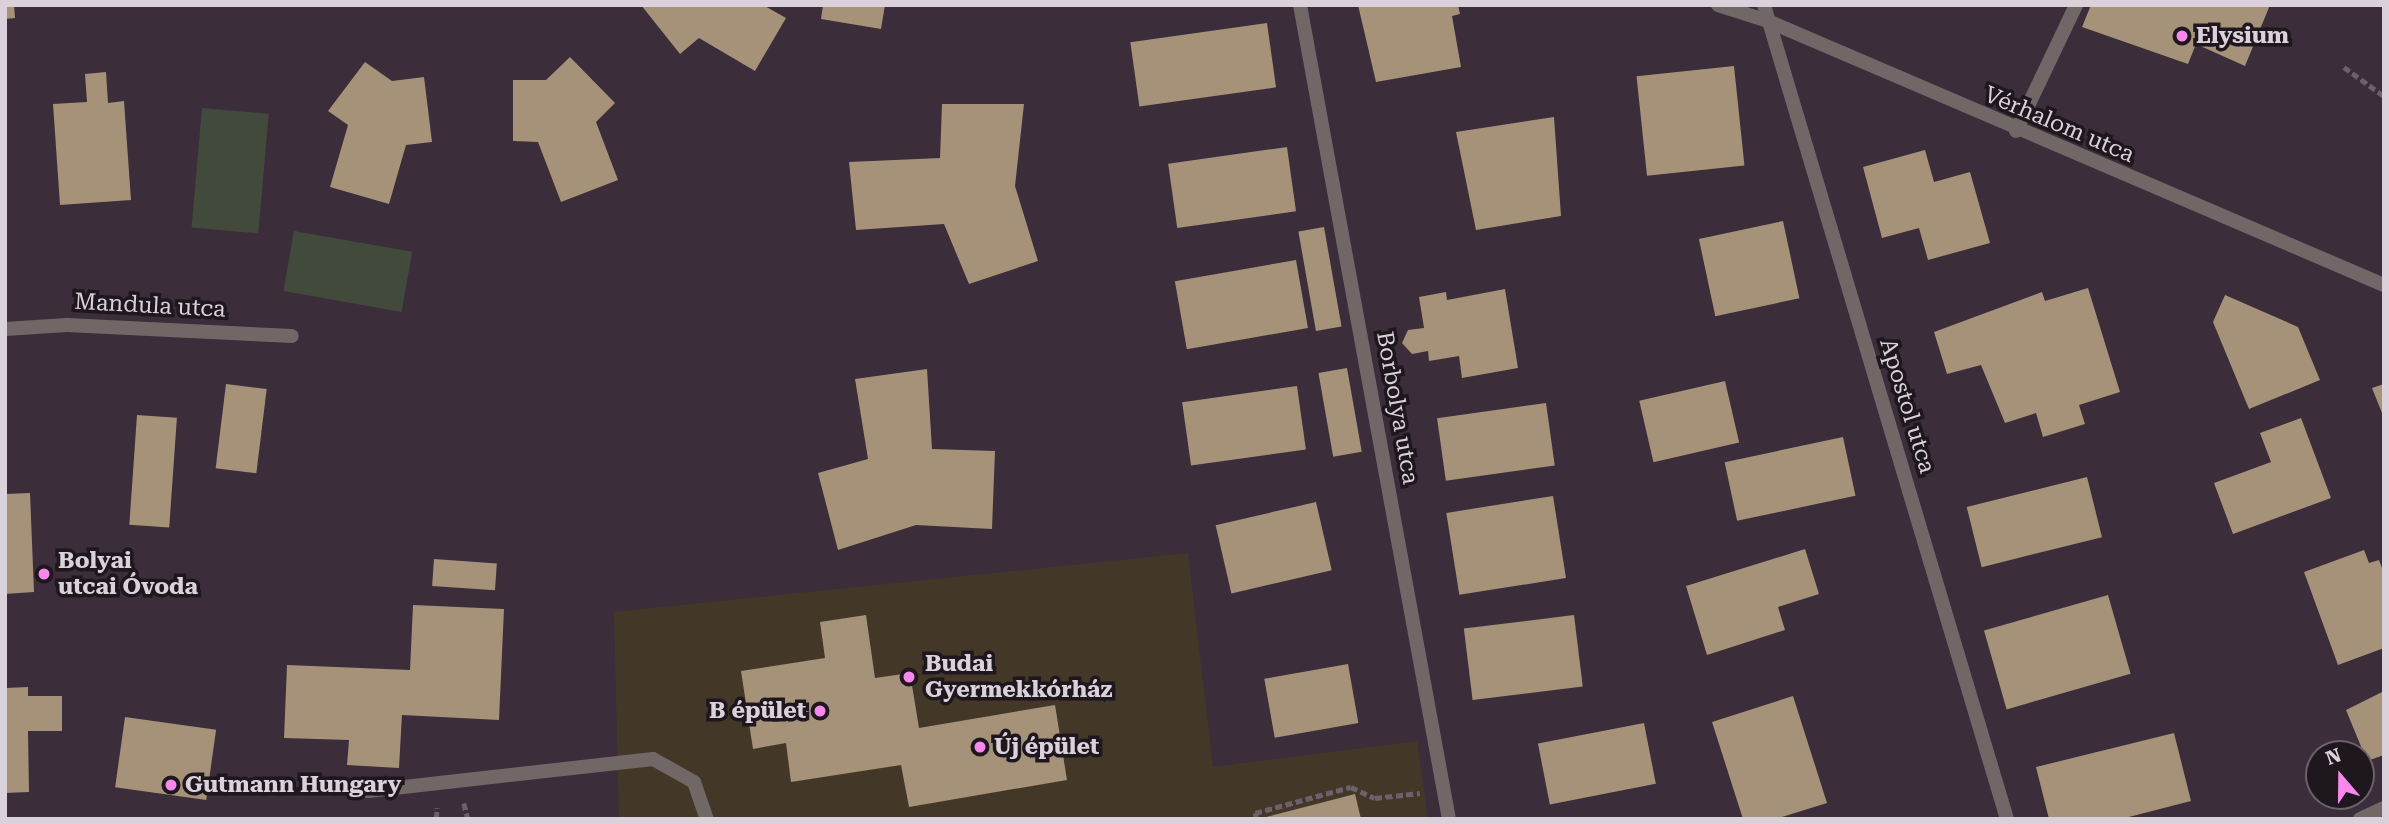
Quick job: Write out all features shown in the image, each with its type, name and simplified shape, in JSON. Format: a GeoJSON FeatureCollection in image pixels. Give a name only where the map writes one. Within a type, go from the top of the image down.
{"type":"FeatureCollection","features":[{"type":"Feature","properties":{"kind":"street","name":"Borbolya utca"},"geometry":{"type":"LineString","coordinates":[[1300,5],[1449,819]]}},
{"type":"Feature","properties":{"kind":"street","name":"Vérhalom utca"},"geometry":{"type":"LineString","coordinates":[[1718,5],[1768,21],[2016,131],[2384,285]]}},
{"type":"Feature","properties":{"kind":"street","name":"Apostol utca"},"geometry":{"type":"LineString","coordinates":[[1764,5],[2007,819]]}},
{"type":"Feature","properties":{"kind":"street"},"geometry":{"type":"LineString","coordinates":[[2016,131],[2076,5]]}},
{"type":"Feature","properties":{"kind":"street","name":"Mandula utca"},"geometry":{"type":"LineString","coordinates":[[5,329],[67,324],[292,336]]}},
{"type":"Feature","properties":{"kind":"street"},"geometry":{"type":"LineString","coordinates":[[368,791],[653,759],[694,782],[707,819]]}},
{"type":"Feature","properties":{"kind":"street"},"geometry":{"type":"LineString","coordinates":[[2360,819],[2384,808]]}},
{"type":"Feature","properties":{"kind":"path"},"geometry":{"type":"LineString","coordinates":[[2344,66],[2384,96]]}},
{"type":"Feature","properties":{"kind":"path"},"geometry":{"type":"LineString","coordinates":[[1256,819],[1255,813],[1350,787],[1375,798],[1424,793]]}},
{"type":"Feature","properties":{"kind":"shaded area","name":"Budai Gyermekkórház"},"geometry":{"type":"Polygon","coordinates":[[[1188,553],[1213,767],[1417,741],[1428,819],[619,819],[614,612],[1188,553]]]}},
{"type":"Feature","properties":{"kind":"green space"},"geometry":{"type":"Polygon","coordinates":[[[202,108],[269,114],[258,233],[192,228],[202,108]]]}},
{"type":"Feature","properties":{"kind":"green space"},"geometry":{"type":"Polygon","coordinates":[[[294,231],[412,252],[402,312],[283,291],[294,231]]]}},
{"type":"Feature","properties":{"kind":"building"},"geometry":{"type":"Polygon","coordinates":[[[5,5],[14,5],[15,18],[5,19],[5,5]]]}},
{"type":"Feature","properties":{"kind":"building"},"geometry":{"type":"Polygon","coordinates":[[[641,5],[763,5],[786,18],[755,71],[699,38],[680,54],[641,5]]]}},
{"type":"Feature","properties":{"kind":"building"},"geometry":{"type":"Polygon","coordinates":[[[823,5],[885,5],[881,29],[821,19],[823,5]]]}},
{"type":"Feature","properties":{"kind":"building"},"geometry":{"type":"Polygon","coordinates":[[[1358,5],[1458,5],[1460,14],[1452,16],[1461,67],[1376,82],[1358,5]]]}},
{"type":"Feature","properties":{"kind":"building","name":"Elysium"},"geometry":{"type":"Polygon","coordinates":[[[2091,5],[2270,5],[2245,66],[2196,44],[2188,64],[2082,27],[2091,5]]]}},
{"type":"Feature","properties":{"kind":"building"},"geometry":{"type":"Polygon","coordinates":[[[1267,23],[1276,87],[1139,107],[1130,42],[1267,23]]]}},
{"type":"Feature","properties":{"kind":"building"},"geometry":{"type":"Polygon","coordinates":[[[570,57],[615,103],[596,122],[618,180],[561,202],[538,142],[513,141],[513,80],[546,80],[570,57]]]}},
{"type":"Feature","properties":{"kind":"building"},"geometry":{"type":"Polygon","coordinates":[[[365,62],[392,81],[424,77],[432,142],[406,145],[389,204],[330,187],[348,125],[328,111],[365,62]]]}},
{"type":"Feature","properties":{"kind":"building"},"geometry":{"type":"Polygon","coordinates":[[[1734,66],[1744,165],[1647,176],[1637,76],[1734,66]]]}},
{"type":"Feature","properties":{"kind":"building"},"geometry":{"type":"Polygon","coordinates":[[[106,72],[108,103],[124,101],[131,200],[60,205],[53,104],[87,102],[85,74],[106,72]]]}},
{"type":"Feature","properties":{"kind":"building"},"geometry":{"type":"Polygon","coordinates":[[[942,104],[1024,104],[1015,186],[1038,261],[969,284],[944,224],[856,230],[849,162],[940,158],[942,104]]]}},
{"type":"Feature","properties":{"kind":"building"},"geometry":{"type":"Polygon","coordinates":[[[1554,117],[1561,216],[1476,230],[1456,132],[1554,117]]]}},
{"type":"Feature","properties":{"kind":"building"},"geometry":{"type":"Polygon","coordinates":[[[1287,147],[1296,211],[1177,228],[1168,164],[1287,147]]]}},
{"type":"Feature","properties":{"kind":"building"},"geometry":{"type":"Polygon","coordinates":[[[1925,150],[1934,182],[1970,172],[1990,243],[1928,260],[1919,228],[1882,238],[1863,167],[1925,150]]]}},
{"type":"Feature","properties":{"kind":"building"},"geometry":{"type":"Polygon","coordinates":[[[1783,221],[1799,298],[1715,316],[1699,239],[1783,221]]]}},
{"type":"Feature","properties":{"kind":"building"},"geometry":{"type":"Polygon","coordinates":[[[1324,227],[1342,326],[1316,331],[1298,232],[1324,227]]]}},
{"type":"Feature","properties":{"kind":"building"},"geometry":{"type":"Polygon","coordinates":[[[1296,260],[1308,328],[1187,349],[1175,281],[1296,260]]]}},
{"type":"Feature","properties":{"kind":"building"},"geometry":{"type":"Polygon","coordinates":[[[2088,288],[2120,392],[2079,405],[2085,424],[2043,437],[2036,413],[2005,423],[1981,365],[1947,374],[1934,332],[2042,292],[2045,301],[2088,288]]]}},
{"type":"Feature","properties":{"kind":"building"},"geometry":{"type":"Polygon","coordinates":[[[1505,289],[1518,368],[1462,378],[1459,356],[1429,361],[1428,351],[1412,354],[1402,343],[1408,330],[1424,328],[1419,297],[1446,292],[1447,300],[1505,289]]]}},
{"type":"Feature","properties":{"kind":"building"},"geometry":{"type":"Polygon","coordinates":[[[2225,295],[2298,327],[2320,380],[2249,409],[2213,322],[2225,295]]]}},
{"type":"Feature","properties":{"kind":"building"},"geometry":{"type":"Polygon","coordinates":[[[1347,368],[1362,452],[1333,457],[1318,373],[1347,368]]]}},
{"type":"Feature","properties":{"kind":"building"},"geometry":{"type":"Polygon","coordinates":[[[927,369],[932,449],[995,451],[992,529],[916,525],[838,550],[818,473],[868,459],[855,379],[927,369]]]}},
{"type":"Feature","properties":{"kind":"building"},"geometry":{"type":"Polygon","coordinates":[[[1725,381],[1739,442],[1653,462],[1639,401],[1725,381]]]}},
{"type":"Feature","properties":{"kind":"building"},"geometry":{"type":"Polygon","coordinates":[[[226,384],[267,389],[256,473],[216,468],[226,384]]]}},
{"type":"Feature","properties":{"kind":"building"},"geometry":{"type":"Polygon","coordinates":[[[2384,384],[2384,418],[2372,388],[2384,384]]]}},
{"type":"Feature","properties":{"kind":"building"},"geometry":{"type":"Polygon","coordinates":[[[1297,386],[1306,449],[1191,466],[1182,402],[1297,386]]]}},
{"type":"Feature","properties":{"kind":"building"},"geometry":{"type":"Polygon","coordinates":[[[1546,403],[1555,465],[1446,481],[1437,418],[1546,403]]]}},
{"type":"Feature","properties":{"kind":"building"},"geometry":{"type":"Polygon","coordinates":[[[137,415],[177,418],[169,528],[129,525],[137,415]]]}},
{"type":"Feature","properties":{"kind":"building"},"geometry":{"type":"Polygon","coordinates":[[[2301,418],[2331,498],[2233,534],[2214,483],[2271,462],[2260,433],[2301,418]]]}},
{"type":"Feature","properties":{"kind":"building"},"geometry":{"type":"Polygon","coordinates":[[[1843,437],[1855,496],[1737,521],[1725,462],[1843,437]]]}},
{"type":"Feature","properties":{"kind":"building"},"geometry":{"type":"Polygon","coordinates":[[[2087,477],[2102,537],[1982,567],[1967,507],[2087,477]]]}},
{"type":"Feature","properties":{"kind":"building"},"geometry":{"type":"Polygon","coordinates":[[[30,493],[34,592],[5,594],[5,494],[30,493]]]}},
{"type":"Feature","properties":{"kind":"building"},"geometry":{"type":"Polygon","coordinates":[[[1553,496],[1566,578],[1459,595],[1446,513],[1553,496]]]}},
{"type":"Feature","properties":{"kind":"building"},"geometry":{"type":"Polygon","coordinates":[[[1316,502],[1332,570],[1231,593],[1216,525],[1316,502]]]}},
{"type":"Feature","properties":{"kind":"building"},"geometry":{"type":"Polygon","coordinates":[[[1805,549],[1819,594],[1778,607],[1785,630],[1707,655],[1686,586],[1805,549]]]}},
{"type":"Feature","properties":{"kind":"building"},"geometry":{"type":"Polygon","coordinates":[[[2364,550],[2369,563],[2379,560],[2384,573],[2384,648],[2338,665],[2304,572],[2364,550]]]}},
{"type":"Feature","properties":{"kind":"building"},"geometry":{"type":"Polygon","coordinates":[[[434,559],[497,563],[495,590],[432,586],[434,559]]]}},
{"type":"Feature","properties":{"kind":"building"},"geometry":{"type":"Polygon","coordinates":[[[2108,595],[2131,674],[2007,709],[1984,631],[2108,595]]]}},
{"type":"Feature","properties":{"kind":"building"},"geometry":{"type":"Polygon","coordinates":[[[413,605],[504,609],[499,720],[402,715],[399,768],[347,765],[349,740],[284,738],[287,665],[410,670],[413,605]]]}},
{"type":"Feature","properties":{"kind":"building"},"geometry":{"type":"Polygon","coordinates":[[[866,615],[875,678],[910,673],[919,728],[1055,705],[1067,780],[909,807],[901,765],[791,782],[786,743],[753,749],[741,671],[825,658],[820,622],[866,615]]]}},
{"type":"Feature","properties":{"kind":"building"},"geometry":{"type":"Polygon","coordinates":[[[1574,615],[1583,686],[1473,700],[1464,629],[1574,615]]]}},
{"type":"Feature","properties":{"kind":"building"},"geometry":{"type":"Polygon","coordinates":[[[1348,664],[1358,723],[1275,738],[1264,679],[1348,664]]]}},
{"type":"Feature","properties":{"kind":"building"},"geometry":{"type":"Polygon","coordinates":[[[28,687],[28,696],[62,696],[62,731],[28,731],[29,792],[5,793],[5,688],[28,687]]]}},
{"type":"Feature","properties":{"kind":"building"},"geometry":{"type":"Polygon","coordinates":[[[2384,691],[2384,755],[2375,758],[2375,740],[2358,740],[2346,710],[2384,691]]]}},
{"type":"Feature","properties":{"kind":"building"},"geometry":{"type":"Polygon","coordinates":[[[1793,696],[1827,803],[1776,819],[1743,819],[1712,722],[1793,696]]]}},
{"type":"Feature","properties":{"kind":"building"},"geometry":{"type":"Polygon","coordinates":[[[125,717],[216,730],[206,800],[115,787],[125,717]]]}},
{"type":"Feature","properties":{"kind":"building"},"geometry":{"type":"Polygon","coordinates":[[[1644,723],[1656,784],[1550,804],[1538,744],[1644,723]]]}},
{"type":"Feature","properties":{"kind":"building"},"geometry":{"type":"Polygon","coordinates":[[[2174,733],[2191,801],[2121,819],[2049,819],[2036,767],[2174,733]]]}},
{"type":"Feature","properties":{"kind":"building"},"geometry":{"type":"Polygon","coordinates":[[[1355,794],[1361,819],[1262,819],[1262,818],[1355,794]]]}},
{"type":"Feature","properties":{"kind":"place","name":"Elysium"},"geometry":{"type":"Point","coordinates":[2182,36]}},
{"type":"Feature","properties":{"kind":"place","name":"Bolyai utcai Óvoda"},"geometry":{"type":"Point","coordinates":[44,574]}},
{"type":"Feature","properties":{"kind":"place","name":"Budai Gyermekkórház"},"geometry":{"type":"Point","coordinates":[909,677]}},
{"type":"Feature","properties":{"kind":"place","name":"B épület"},"geometry":{"type":"Point","coordinates":[820,711]}},
{"type":"Feature","properties":{"kind":"place","name":"Új épület"},"geometry":{"type":"Point","coordinates":[980,747]}},
{"type":"Feature","properties":{"kind":"place","name":"Gutmann Hungary"},"geometry":{"type":"Point","coordinates":[171,785]}}]}
